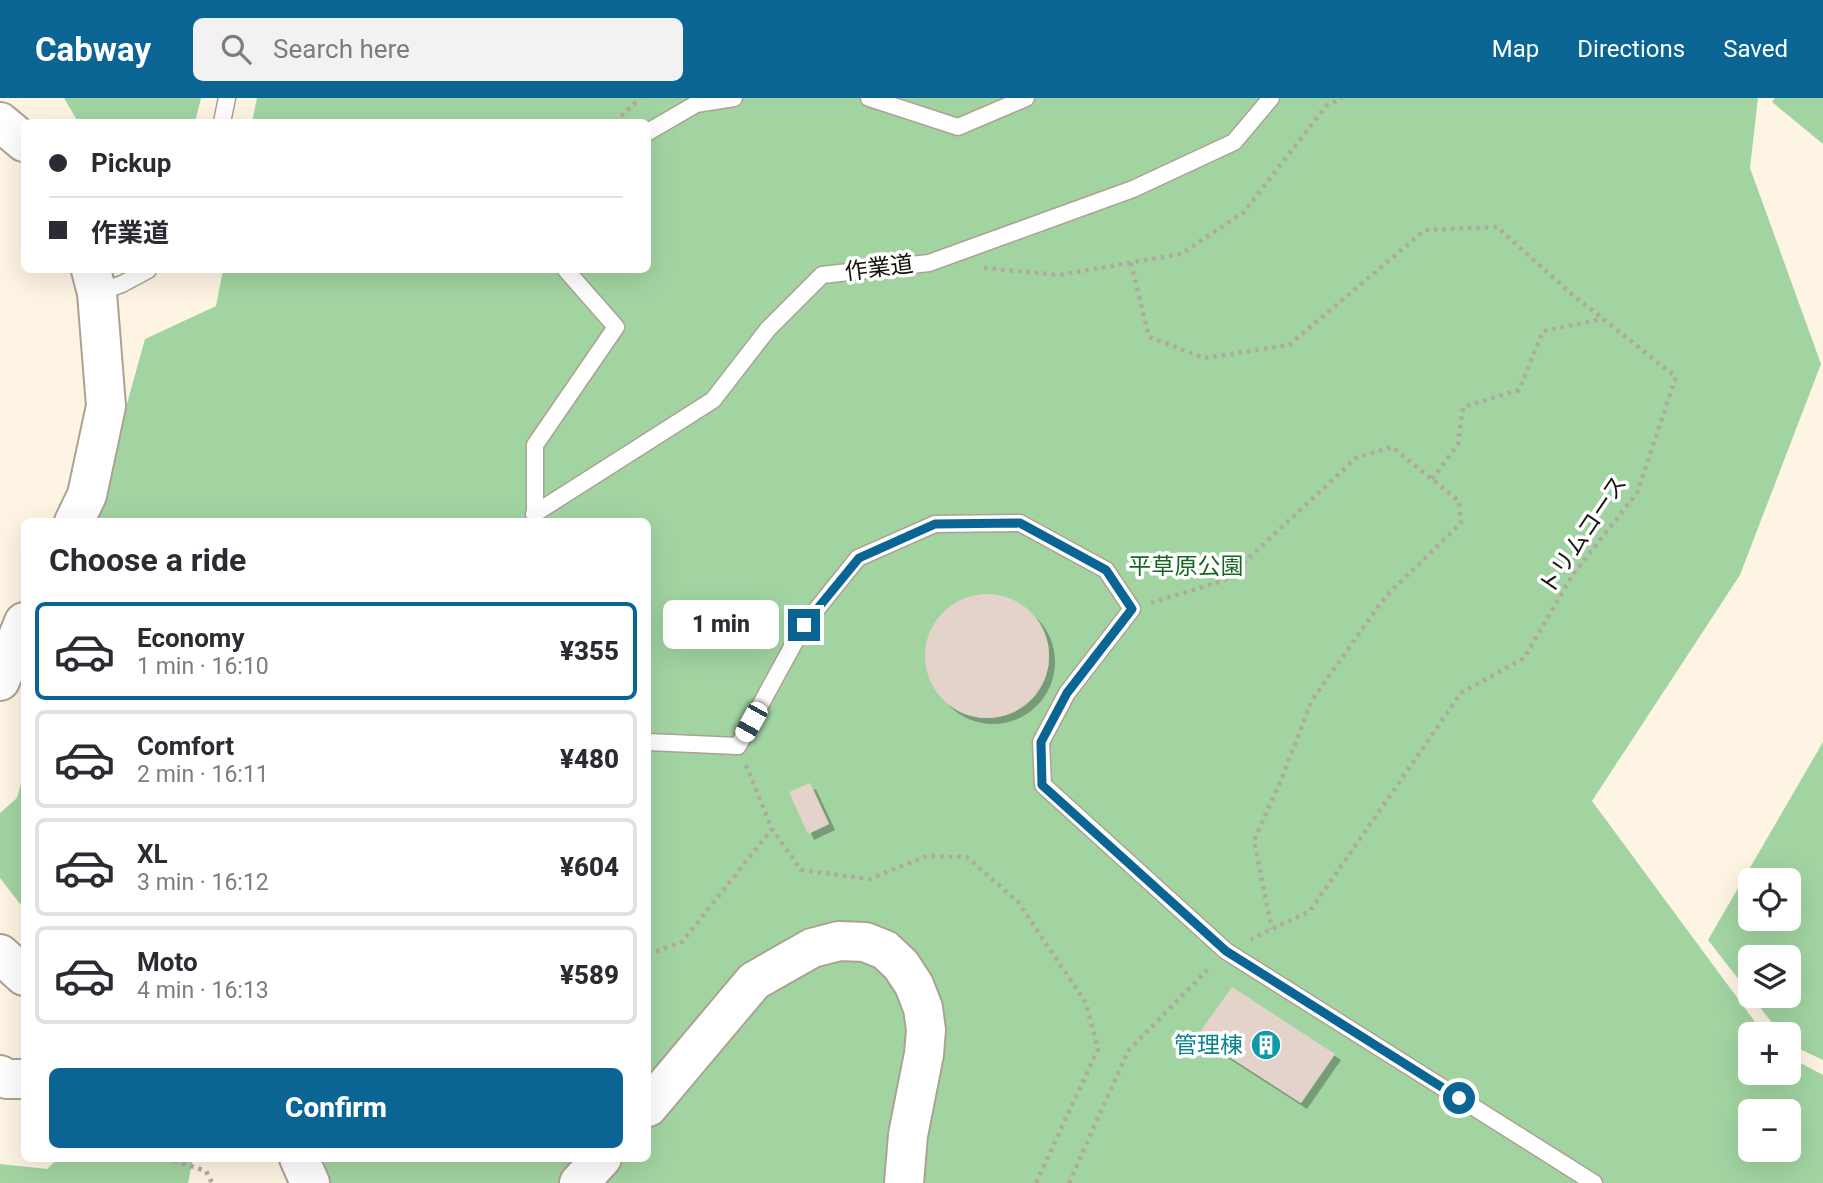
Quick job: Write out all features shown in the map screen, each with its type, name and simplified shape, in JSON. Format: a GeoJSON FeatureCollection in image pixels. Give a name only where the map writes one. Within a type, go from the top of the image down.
{"type":"FeatureCollection","features":[{"type":"Feature","properties":{"kind":"street"},"geometry":{"type":"LineString","coordinates":[[0,122],[21,140]]}},
{"type":"Feature","properties":{"kind":"street"},"geometry":{"type":"LineString","coordinates":[[76,518],[87,495],[106,406],[94,281]]}},
{"type":"Feature","properties":{"kind":"street"},"geometry":{"type":"LineString","coordinates":[[0,681],[21,629]]}},
{"type":"Feature","properties":{"kind":"street"},"geometry":{"type":"LineString","coordinates":[[651,1103],[754,981],[812,948],[839,941],[864,942],[885,950],[901,965],[914,985],[923,1008],[926,1030],[924,1054],[908,1135],[904,1183]]}},
{"type":"Feature","properties":{"kind":"street"},"geometry":{"type":"LineString","coordinates":[[0,954],[21,973]]}},
{"type":"Feature","properties":{"kind":"street"},"geometry":{"type":"LineString","coordinates":[[0,1075],[7,1079],[21,1079]]}},
{"type":"Feature","properties":{"kind":"street"},"geometry":{"type":"LineString","coordinates":[[301,1162],[310,1183]]}},
{"type":"Feature","properties":{"kind":"street"},"geometry":{"type":"LineString","coordinates":[[579,1183],[598,1162]]}},
{"type":"Feature","properties":{"kind":"lane"},"geometry":{"type":"LineString","coordinates":[[223,119],[227,98]]}},
{"type":"Feature","properties":{"kind":"lane"},"geometry":{"type":"LineString","coordinates":[[651,130],[696,104],[734,98]]}},
{"type":"Feature","properties":{"kind":"lane"},"geometry":{"type":"LineString","coordinates":[[869,98],[958,127],[1026,98]]}},
{"type":"Feature","properties":{"kind":"lane","name":"作業道"},"geometry":{"type":"LineString","coordinates":[[535,518],[713,400],[768,329],[822,275],[929,262],[1133,189],[1234,142],[1271,98]]}},
{"type":"Feature","properties":{"kind":"lane"},"geometry":{"type":"LineString","coordinates":[[94,281],[121,284],[142,273]]}},
{"type":"Feature","properties":{"kind":"lane","name":"作業道"},"geometry":{"type":"LineString","coordinates":[[535,518],[535,445],[616,327],[569,273]]}},
{"type":"Feature","properties":{"kind":"lane"},"geometry":{"type":"LineString","coordinates":[[651,742],[738,746],[804,625],[859,558],[935,524],[1020,523],[1106,570],[1132,609],[1067,693],[1041,742],[1042,785],[1226,951],[1594,1183]]}},
{"type":"Feature","properties":{"kind":"path"},"geometry":{"type":"LineString","coordinates":[[618,119],[640,98]]}},
{"type":"Feature","properties":{"kind":"path"},"geometry":{"type":"LineString","coordinates":[[981,268],[1059,275],[1181,254],[1244,212],[1326,106],[1342,98]]}},
{"type":"Feature","properties":{"kind":"path","name":"トリムコース"},"geometry":{"type":"LineString","coordinates":[[1069,1183],[1128,1051],[1226,951],[1310,911],[1461,693],[1524,658],[1574,572],[1637,493],[1676,377],[1568,291],[1497,227],[1425,230],[1289,345],[1204,358],[1149,337],[1131,263]]}},
{"type":"Feature","properties":{"kind":"path"},"geometry":{"type":"LineString","coordinates":[[1432,479],[1458,444],[1463,407],[1519,390],[1544,331],[1603,318]]}},
{"type":"Feature","properties":{"kind":"path"},"geometry":{"type":"LineString","coordinates":[[1132,609],[1225,580],[1356,458],[1392,447],[1459,501],[1461,523],[1385,597],[1312,700],[1254,841],[1272,929]]}},
{"type":"Feature","properties":{"kind":"path"},"geometry":{"type":"LineString","coordinates":[[738,746],[772,829],[802,870],[869,879],[927,856],[967,857],[1018,902],[1086,1003],[1098,1049],[1036,1183]]}},
{"type":"Feature","properties":{"kind":"path"},"geometry":{"type":"LineString","coordinates":[[651,953],[682,942],[772,829]]}},
{"type":"Feature","properties":{"kind":"path"},"geometry":{"type":"LineString","coordinates":[[178,1162],[206,1171],[212,1183]]}},
{"type":"Feature","properties":{"kind":"green space"},"geometry":{"type":"Polygon","coordinates":[[[64,98],[201,98],[196,119],[76,119],[64,98]]]}},
{"type":"Feature","properties":{"kind":"green space","name":"平草原公園"},"geometry":{"type":"Polygon","coordinates":[[[257,98],[1758,98],[1750,168],[1821,364],[1740,575],[1592,801],[1738,999],[1738,1008],[1745,1008],[1755,1022],[1738,1022],[1738,1085],[1801,1085],[1801,1063],[1823,1075],[1823,1183],[310,1183],[302,1162],[651,1162],[651,518],[95,518],[145,339],[216,306],[222,273],[651,273],[651,119],[253,119],[257,98]]]}},
{"type":"Feature","properties":{"kind":"green space"},"geometry":{"type":"Polygon","coordinates":[[[1775,98],[1823,98],[1823,144],[1772,102],[1775,98]]]}},
{"type":"Feature","properties":{"kind":"green space"},"geometry":{"type":"Polygon","coordinates":[[[1823,742],[1823,1060],[1801,1050],[1801,1022],[1772,1022],[1760,1008],[1801,1008],[1801,945],[1738,945],[1738,979],[1708,940],[1738,888],[1738,931],[1801,931],[1801,868],[1750,868],[1823,742]]]}},
{"type":"Feature","properties":{"kind":"green space"},"geometry":{"type":"Polygon","coordinates":[[[21,783],[21,905],[0,878],[0,813],[17,798],[21,783]]]}},
{"type":"Feature","properties":{"kind":"green space"},"geometry":{"type":"Polygon","coordinates":[[[55,1162],[192,1162],[188,1183],[0,1183],[0,1164],[47,1169],[55,1162]]]}},
{"type":"Feature","properties":{"kind":"building"},"geometry":{"type":"Polygon","coordinates":[[[987,594],[1011,599],[1031,612],[1044,632],[1049,656],[1044,680],[1031,700],[1011,713],[987,718],[963,713],[943,700],[930,680],[925,656],[930,632],[943,612],[963,599],[987,594]]]}},
{"type":"Feature","properties":{"kind":"building"},"geometry":{"type":"Polygon","coordinates":[[[810,783],[829,824],[808,834],[789,792],[810,783]]]}},
{"type":"Feature","properties":{"kind":"building","name":"管理棟"},"geometry":{"type":"Polygon","coordinates":[[[1232,987],[1335,1054],[1301,1103],[1197,1036],[1232,987]]]}},
{"type":"Feature","properties":{"kind":"place","name":"管理棟"},"geometry":{"type":"Point","coordinates":[1266,1045]}},
{"type":"Feature","properties":{"kind":"route"},"geometry":{"type":"LineString","coordinates":[[804,625],[859,558],[935,524],[1020,523],[1106,570],[1132,609],[1067,693],[1041,742],[1042,785],[1226,951],[1459,1098]]}}]}
